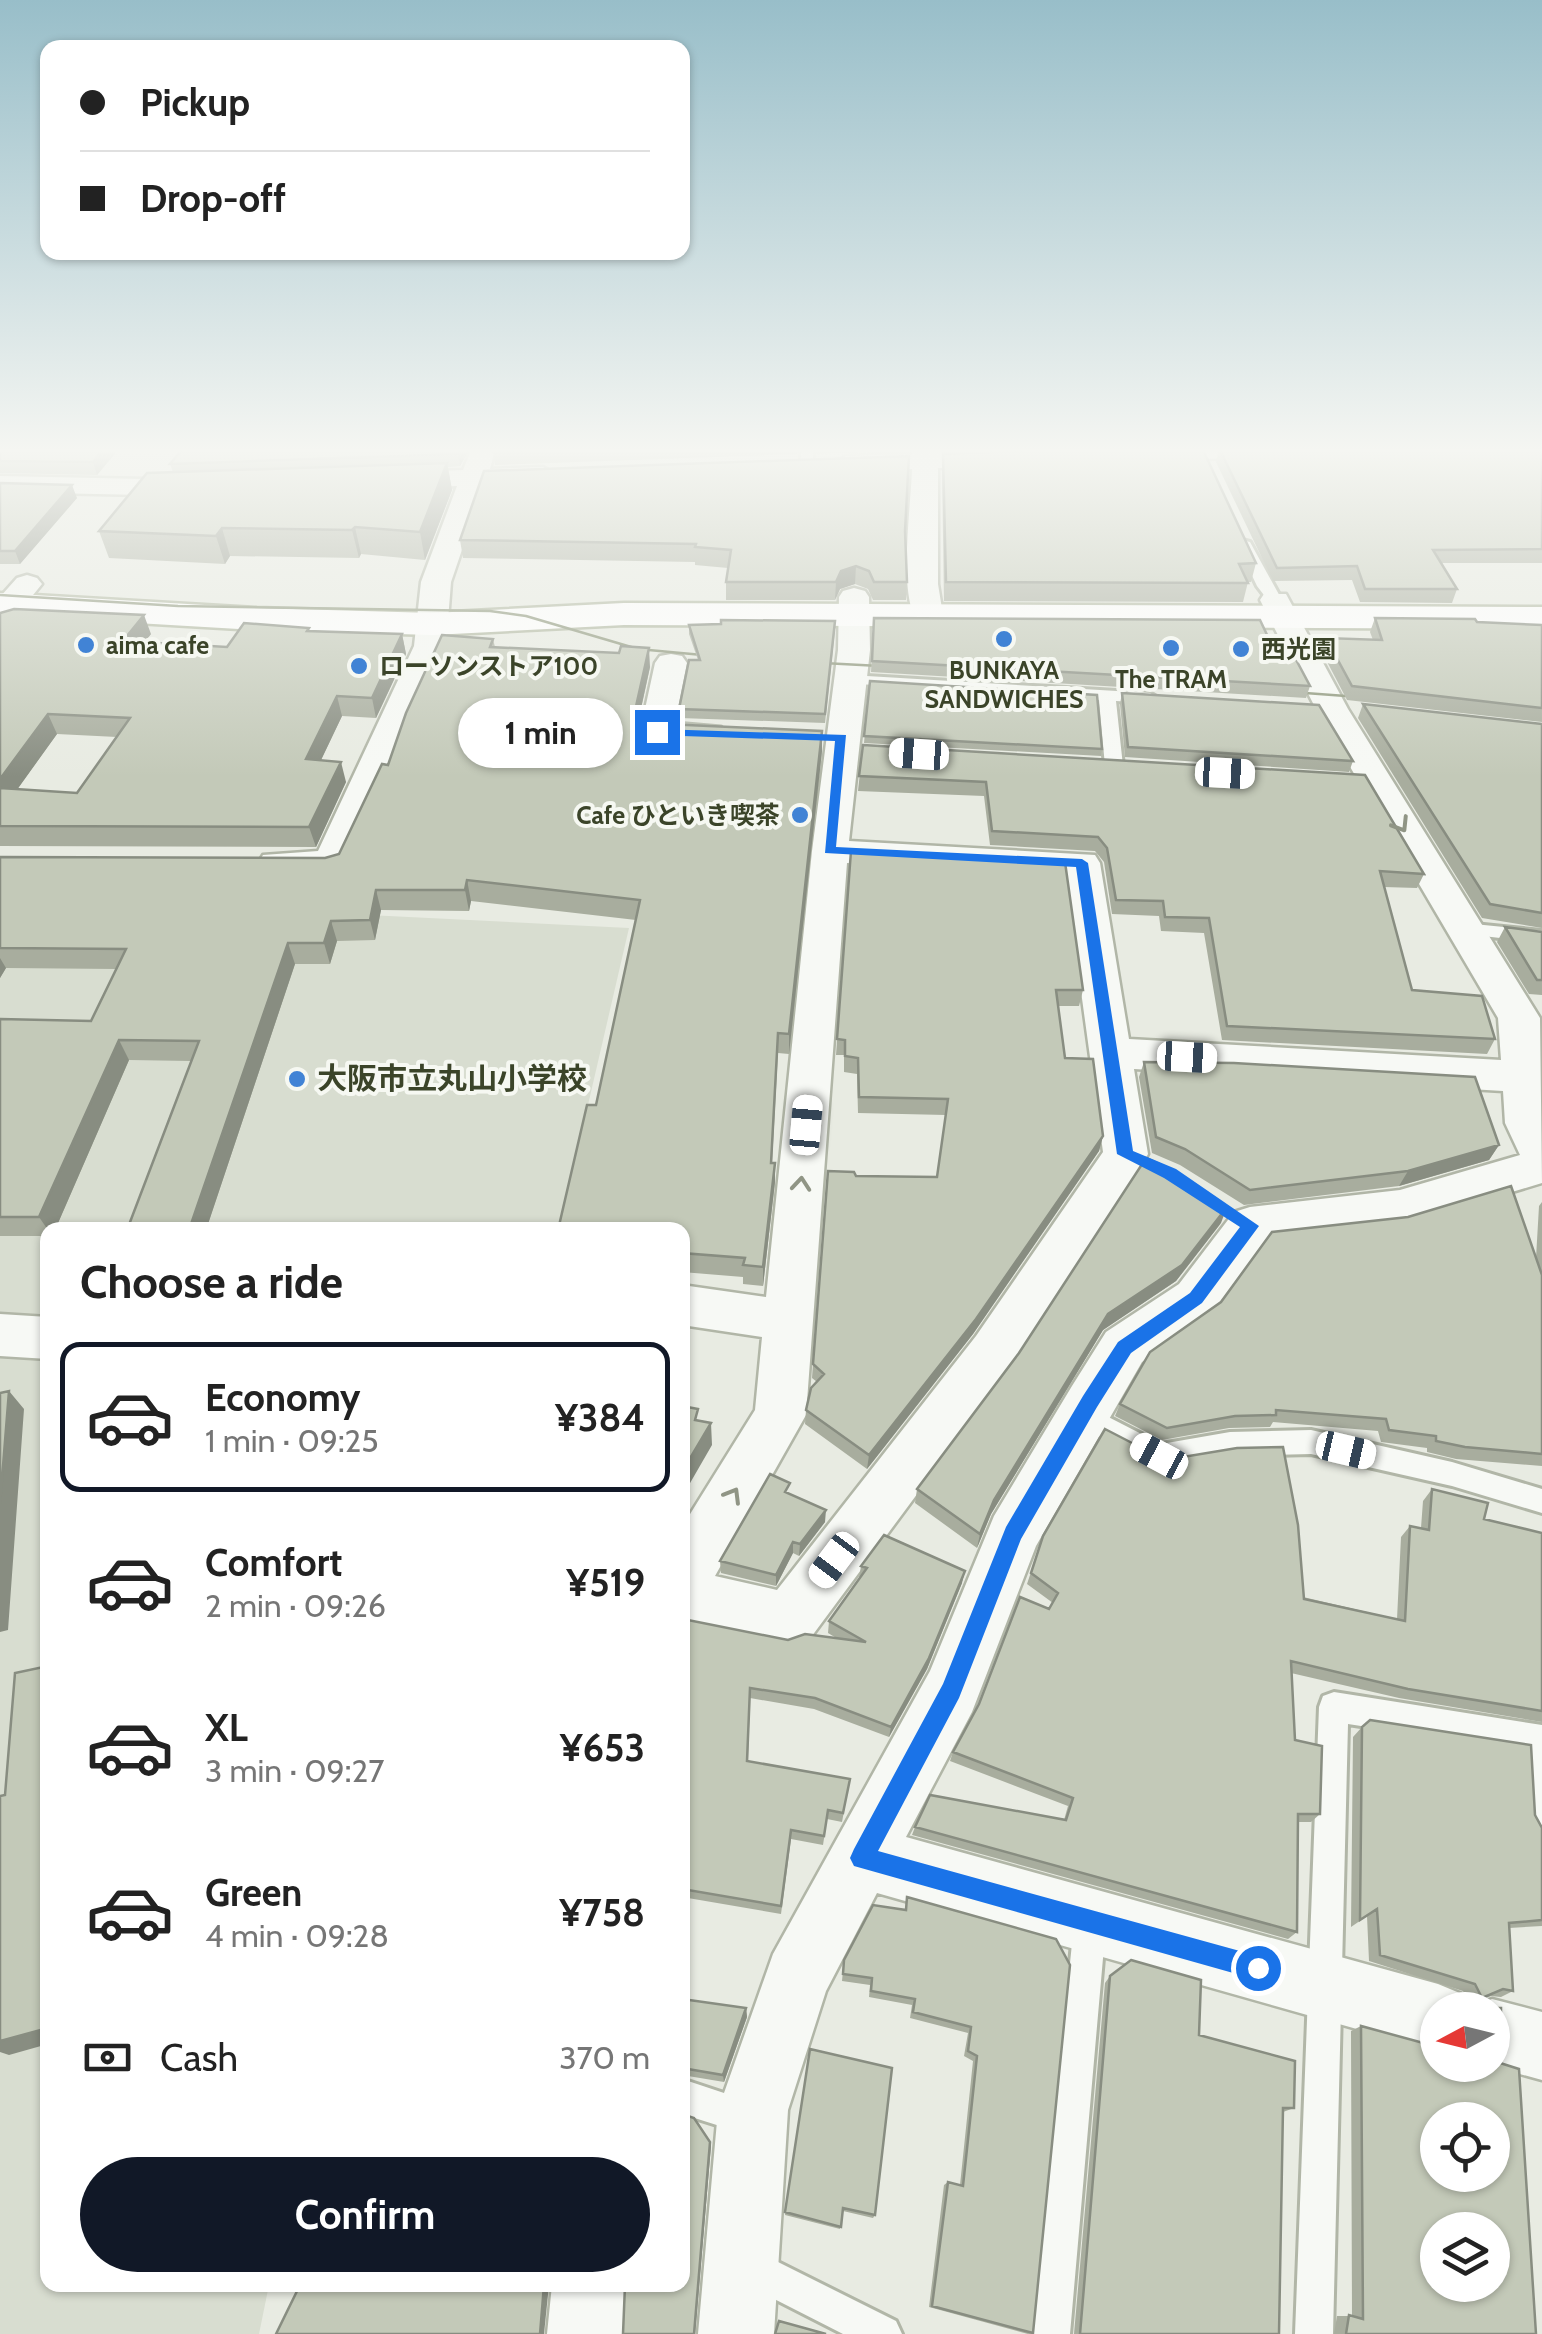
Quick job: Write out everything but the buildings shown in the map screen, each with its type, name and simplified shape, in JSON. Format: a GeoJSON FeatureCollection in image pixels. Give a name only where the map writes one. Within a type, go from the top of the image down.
{"type":"FeatureCollection","features":[{"type":"Feature","properties":{"kind":"main road"},"geometry":{"type":"LineString","coordinates":[[7,598],[257,620],[434,609],[624,614],[855,606],[1280,609],[1542,618]]}},
{"type":"Feature","properties":{"kind":"main road"},"geometry":{"type":"LineString","coordinates":[[1280,609],[1542,598]]}},
{"type":"Feature","properties":{"kind":"street"},"geometry":{"type":"LineString","coordinates":[[234,862],[331,863],[430,646],[434,609],[449,559]]}},
{"type":"Feature","properties":{"kind":"street"},"geometry":{"type":"LineString","coordinates":[[926,559],[926,606]]}},
{"type":"Feature","properties":{"kind":"street"},"geometry":{"type":"LineString","coordinates":[[690,1565],[780,1415],[837,743],[850,680],[855,606]]}},
{"type":"Feature","properties":{"kind":"street"},"geometry":{"type":"LineString","coordinates":[[1280,609],[1365,782],[1520,1018],[1527,1123],[1542,1154]]}},
{"type":"Feature","properties":{"kind":"street"},"geometry":{"type":"LineString","coordinates":[[671,663],[657,732],[750,735]]}},
{"type":"Feature","properties":{"kind":"street"},"geometry":{"type":"LineString","coordinates":[[690,1598],[789,1620],[994,1352],[1133,1158],[1082,863],[830,850]]}},
{"type":"Feature","properties":{"kind":"street"},"geometry":{"type":"LineString","coordinates":[[1112,1053],[1522,1077]]}},
{"type":"Feature","properties":{"kind":"street"},"geometry":{"type":"LineString","coordinates":[[736,2334],[753,2118],[797,1978],[951,1691],[1012,1534],[1124,1348],[1196,1298],[1242,1220],[1400,1208],[1542,1166]]}},
{"type":"Feature","properties":{"kind":"street"},"geometry":{"type":"LineString","coordinates":[[690,1305],[790,1321]]}},
{"type":"Feature","properties":{"kind":"street"},"geometry":{"type":"LineString","coordinates":[[0,1335],[40,1338]]}},
{"type":"Feature","properties":{"kind":"street"},"geometry":{"type":"LineString","coordinates":[[862,1858],[1420,2013]]}},
{"type":"Feature","properties":{"kind":"street"},"geometry":{"type":"LineString","coordinates":[[1510,2038],[1542,2046]]}},
{"type":"Feature","properties":{"kind":"street"},"geometry":{"type":"LineString","coordinates":[[585,2334],[588,2292]]}},
{"type":"Feature","properties":{"kind":"lane"},"geometry":{"type":"LineString","coordinates":[[1251,559],[1280,609]]}},
{"type":"Feature","properties":{"kind":"lane"},"geometry":{"type":"LineString","coordinates":[[850,680],[1163,699]]}},
{"type":"Feature","properties":{"kind":"lane"},"geometry":{"type":"LineString","coordinates":[[1094,765],[1123,766],[1107,695]]}},
{"type":"Feature","properties":{"kind":"lane"},"geometry":{"type":"LineString","coordinates":[[1464,929],[1542,938]]}},
{"type":"Feature","properties":{"kind":"lane"},"geometry":{"type":"LineString","coordinates":[[1082,1415],[1159,1456],[1230,1444],[1310,1442],[1452,1474],[1542,1500]]}},
{"type":"Feature","properties":{"kind":"lane"},"geometry":{"type":"LineString","coordinates":[[1314,2334],[1334,1707],[1537,1738],[1542,1822]]}},
{"type":"Feature","properties":{"kind":"lane"},"geometry":{"type":"LineString","coordinates":[[1050,2334],[1090,1922]]}},
{"type":"Feature","properties":{"kind":"lane"},"geometry":{"type":"LineString","coordinates":[[690,2098],[753,2118]]}},
{"type":"Feature","properties":{"kind":"lane"},"geometry":{"type":"LineString","coordinates":[[742,2263],[883,2334]]}},
{"type":"Feature","properties":{"kind":"shaded area","name":"大阪市立丸山小学校"},"geometry":{"type":"Polygon","coordinates":[[[0,910],[267,910],[629,928],[561,1222],[40,1222],[40,1321],[0,1318],[0,910]]]}},
{"type":"Feature","properties":{"kind":"shaded area"},"geometry":{"type":"Polygon","coordinates":[[[0,1352],[40,1354],[40,2292],[268,2292],[259,2334],[0,2334],[0,1352]]]}},
{"type":"Feature","properties":{"kind":"tram line"},"geometry":{"type":"LineString","coordinates":[[0,595],[178,606],[490,611],[526,616],[638,649],[724,657]]}},
{"type":"Feature","properties":{"kind":"tram line"},"geometry":{"type":"LineString","coordinates":[[804,662],[899,667]]}},
{"type":"Feature","properties":{"kind":"tram line"},"geometry":{"type":"LineString","coordinates":[[1278,691],[1373,698]]}},
{"type":"Feature","properties":{"kind":"place","name":"BUNKAYA SANDWICHES"},"geometry":{"type":"Point","coordinates":[1004,639]}},
{"type":"Feature","properties":{"kind":"place","name":"aima cafe"},"geometry":{"type":"Point","coordinates":[86,645]}},
{"type":"Feature","properties":{"kind":"place","name":"The TRAM"},"geometry":{"type":"Point","coordinates":[1171,648]}},
{"type":"Feature","properties":{"kind":"place","name":"西光園"},"geometry":{"type":"Point","coordinates":[1241,649]}},
{"type":"Feature","properties":{"kind":"place","name":"ローソンストア100"},"geometry":{"type":"Point","coordinates":[359,666]}},
{"type":"Feature","properties":{"kind":"place","name":"Cafe ひといき喫茶"},"geometry":{"type":"Point","coordinates":[800,815]}},
{"type":"Feature","properties":{"kind":"place","name":"大阪市立丸山小学校"},"geometry":{"type":"Point","coordinates":[297,1079]}},
{"type":"Feature","properties":{"kind":"route"},"geometry":{"type":"LineString","coordinates":[[657,732],[842,738],[830,850],[1071,860],[1082,863],[1086,871],[1126,1154],[1170,1174],[1250,1226],[1196,1298],[1124,1348],[1090,1402],[1012,1534],[951,1691],[862,1858],[1258,1968]]}}]}
